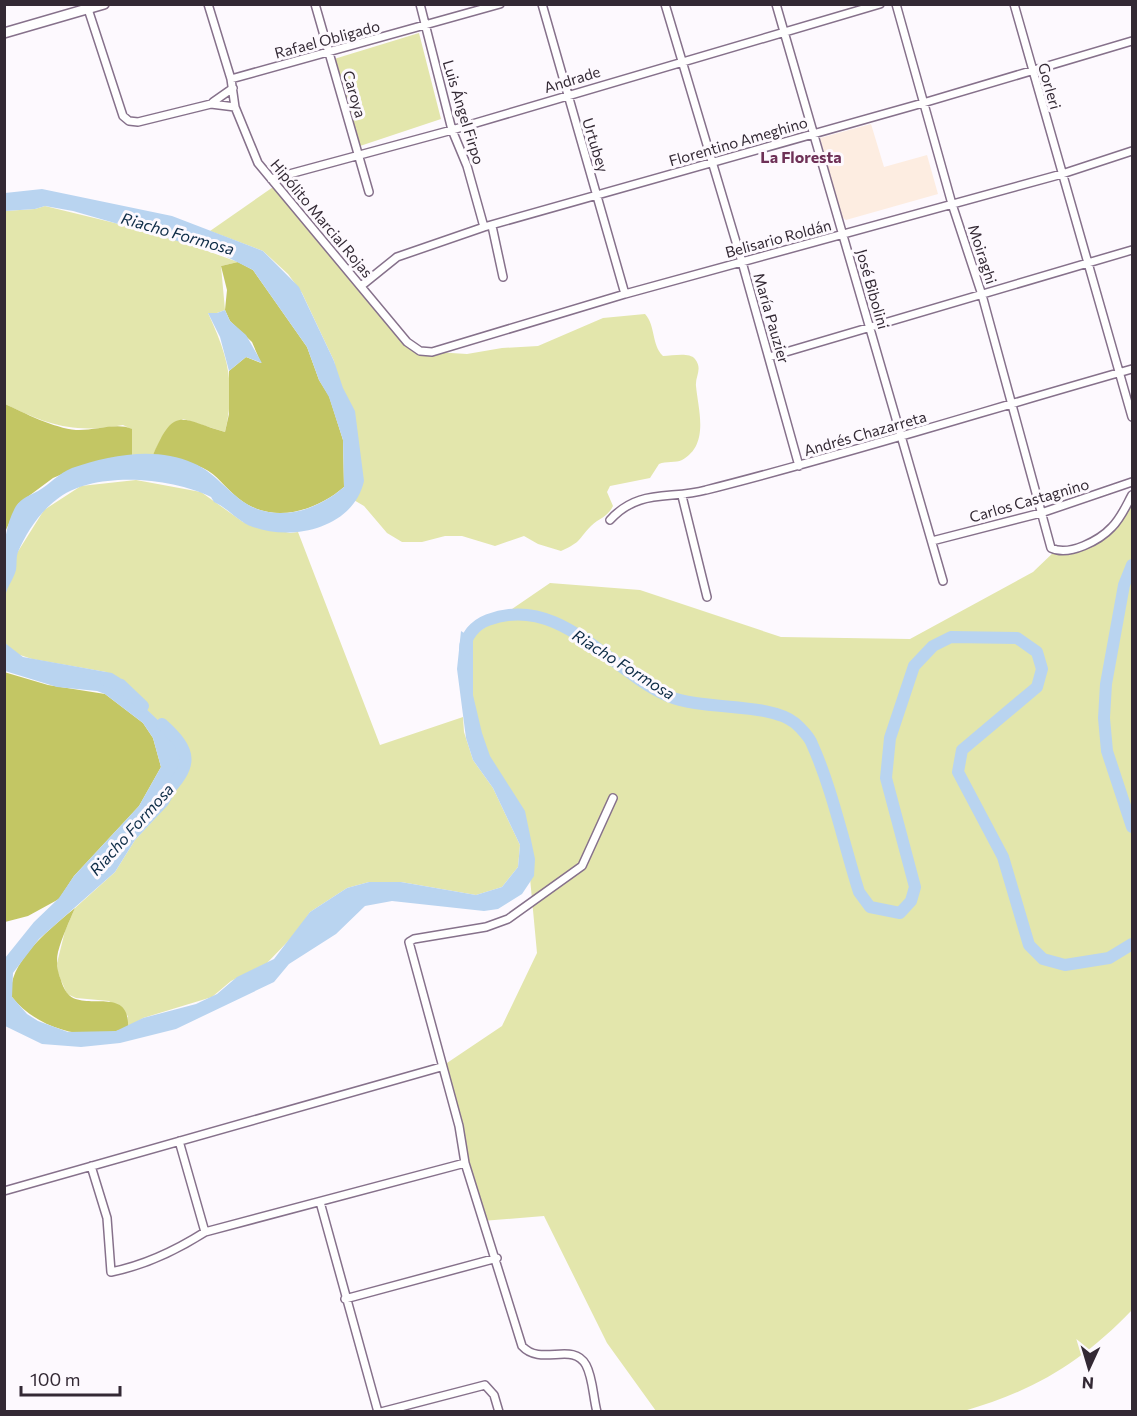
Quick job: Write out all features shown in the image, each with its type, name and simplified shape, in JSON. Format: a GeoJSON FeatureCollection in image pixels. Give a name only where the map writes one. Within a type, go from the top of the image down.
{"type":"FeatureCollection","features":[{"type":"Feature","properties":{"kind":"main road"},"geometry":{"type":"LineString","coordinates":[[4,33],[104,4]]}},
{"type":"Feature","properties":{"kind":"street","name":"Hipólito Marcial Rojas"},"geometry":{"type":"LineString","coordinates":[[208,4],[231,79],[235,107],[258,163],[407,342],[420,351],[432,352]]}},
{"type":"Feature","properties":{"kind":"street","name":"Caroya"},"geometry":{"type":"LineString","coordinates":[[315,4],[369,192]]}},
{"type":"Feature","properties":{"kind":"street","name":"Luis Ángel Firpo"},"geometry":{"type":"LineString","coordinates":[[420,4],[453,130],[488,227],[503,277]]}},
{"type":"Feature","properties":{"kind":"street","name":"Rafael Obligado"},"geometry":{"type":"LineString","coordinates":[[231,79],[500,4]]}},
{"type":"Feature","properties":{"kind":"street","name":"Urtubey"},"geometry":{"type":"LineString","coordinates":[[542,4],[625,294]]}},
{"type":"Feature","properties":{"kind":"street","name":"María Pauzier"},"geometry":{"type":"LineString","coordinates":[[665,4],[742,262],[799,466]]}},
{"type":"Feature","properties":{"kind":"street","name":"José Bibolini"},"geometry":{"type":"LineString","coordinates":[[776,4],[815,133],[899,436],[943,581]]}},
{"type":"Feature","properties":{"kind":"street","name":"Andrade"},"geometry":{"type":"LineString","coordinates":[[271,178],[453,130],[880,4]]}},
{"type":"Feature","properties":{"kind":"street","name":"Moiraghi"},"geometry":{"type":"LineString","coordinates":[[897,4],[923,103],[952,204],[982,295],[1052,548],[1056,550],[1080,547],[1112,527],[1132,495]]}},
{"type":"Feature","properties":{"kind":"street","name":"Gorleri"},"geometry":{"type":"LineString","coordinates":[[1014,4],[1132,417]]}},
{"type":"Feature","properties":{"kind":"street"},"geometry":{"type":"LineString","coordinates":[[88,9],[123,116],[129,121],[138,122],[211,104],[235,107]]}},
{"type":"Feature","properties":{"kind":"street","name":"Florentino Ameghino"},"geometry":{"type":"LineString","coordinates":[[361,286],[397,257],[488,227],[923,103],[1132,40]]}},
{"type":"Feature","properties":{"kind":"street"},"geometry":{"type":"LineString","coordinates":[[211,104],[233,88]]}},
{"type":"Feature","properties":{"kind":"street","name":"Belisario Roldán"},"geometry":{"type":"LineString","coordinates":[[432,352],[625,294],[1062,174],[1132,151]]}},
{"type":"Feature","properties":{"kind":"street"},"geometry":{"type":"LineString","coordinates":[[769,357],[1132,250]]}},
{"type":"Feature","properties":{"kind":"street","name":"Andrés Chazarreta"},"geometry":{"type":"LineString","coordinates":[[610,520],[622,507],[660,494],[682,496],[799,466],[1132,369]]}},
{"type":"Feature","properties":{"kind":"street","name":"Carlos Castagnino"},"geometry":{"type":"LineString","coordinates":[[932,541],[1041,513],[1132,482]]}},
{"type":"Feature","properties":{"kind":"street"},"geometry":{"type":"LineString","coordinates":[[682,496],[707,597]]}},
{"type":"Feature","properties":{"kind":"street"},"geometry":{"type":"LineString","coordinates":[[597,1412],[587,1368],[576,1355],[535,1356],[522,1346],[465,1163],[459,1126],[441,1067],[409,942],[414,939],[486,927],[507,920],[582,866],[613,798]]}},
{"type":"Feature","properties":{"kind":"street"},"geometry":{"type":"LineString","coordinates":[[4,1191],[441,1067]]}},
{"type":"Feature","properties":{"kind":"street"},"geometry":{"type":"LineString","coordinates":[[179,1141],[205,1232]]}},
{"type":"Feature","properties":{"kind":"street"},"geometry":{"type":"LineString","coordinates":[[91,1166],[107,1218],[111,1272],[131,1268],[168,1254],[205,1232],[465,1163]]}},
{"type":"Feature","properties":{"kind":"street"},"geometry":{"type":"LineString","coordinates":[[320,1202],[345,1299],[380,1412],[486,1385],[494,1395],[499,1412]]}},
{"type":"Feature","properties":{"kind":"street"},"geometry":{"type":"LineString","coordinates":[[345,1299],[496,1258]]}},
{"type":"Feature","properties":{"kind":"shaded area"},"geometry":{"type":"Polygon","coordinates":[[[871,124],[884,167],[927,155],[938,194],[846,220],[842,217],[820,138],[871,124]]]}},
{"type":"Feature","properties":{"kind":"shaded area"},"geometry":{"type":"Polygon","coordinates":[[[238,262],[253,270],[307,347],[319,380],[329,396],[343,440],[344,487],[320,503],[306,509],[278,513],[264,511],[238,498],[213,474],[203,468],[153,455],[167,428],[174,422],[189,421],[225,432],[229,414],[229,371],[246,357],[261,363],[252,342],[230,321],[225,310],[227,290],[221,266],[238,262]]]}},
{"type":"Feature","properties":{"kind":"shaded area"},"geometry":{"type":"Polygon","coordinates":[[[5,404],[39,420],[67,429],[83,430],[119,426],[132,429],[132,455],[81,466],[53,478],[18,504],[5,532],[5,404]]]}},
{"type":"Feature","properties":{"kind":"shaded area"},"geometry":{"type":"Polygon","coordinates":[[[4,672],[48,685],[105,694],[143,723],[153,738],[161,767],[139,806],[74,876],[59,899],[28,916],[5,922],[4,672]]]}},
{"type":"Feature","properties":{"kind":"shaded area"},"geometry":{"type":"Polygon","coordinates":[[[75,908],[57,955],[63,987],[74,998],[84,1001],[104,1001],[122,1006],[127,1014],[128,1027],[97,1034],[65,1030],[35,1018],[12,997],[12,984],[23,959],[54,925],[75,908]]]}},
{"type":"Feature","properties":{"kind":"green space"},"geometry":{"type":"Polygon","coordinates":[[[419,33],[441,119],[357,147],[334,59],[419,33]]]}},
{"type":"Feature","properties":{"kind":"green space"},"geometry":{"type":"Polygon","coordinates":[[[276,185],[407,341],[420,351],[467,354],[502,348],[538,346],[603,318],[645,314],[663,356],[692,357],[699,369],[696,386],[700,426],[696,445],[691,453],[682,460],[659,464],[650,478],[610,486],[607,492],[613,506],[611,510],[576,542],[561,551],[538,544],[524,536],[495,546],[462,536],[445,536],[422,542],[402,542],[387,533],[364,506],[347,496],[356,473],[334,361],[302,293],[288,274],[263,251],[210,231],[276,185]]]}},
{"type":"Feature","properties":{"kind":"green space"},"geometry":{"type":"Polygon","coordinates":[[[45,206],[160,234],[238,262],[221,266],[225,310],[208,313],[221,343],[230,385],[225,432],[183,419],[161,438],[153,455],[132,455],[131,429],[123,425],[106,428],[62,426],[5,404],[5,211],[45,206]]]}},
{"type":"Feature","properties":{"kind":"green space"},"geometry":{"type":"Polygon","coordinates":[[[136,480],[201,492],[243,522],[290,533],[298,532],[380,745],[463,717],[464,732],[473,760],[493,788],[520,845],[518,867],[502,887],[476,895],[401,882],[369,882],[347,888],[310,912],[296,933],[267,963],[231,981],[212,997],[143,1018],[128,1027],[128,1016],[109,1001],[76,998],[67,994],[58,973],[57,963],[65,931],[75,908],[115,872],[135,840],[173,796],[173,785],[187,759],[180,741],[106,672],[32,659],[14,653],[5,643],[5,594],[17,553],[44,510],[81,486],[136,480]]]}},
{"type":"Feature","properties":{"kind":"green space"},"geometry":{"type":"Polygon","coordinates":[[[1132,499],[1132,1310],[1094,1345],[1056,1373],[1013,1394],[964,1411],[656,1411],[607,1343],[544,1216],[482,1221],[441,1067],[502,1026],[537,953],[527,846],[478,744],[465,641],[550,583],[640,590],[781,637],[910,639],[1033,572],[1056,550],[1080,547],[1102,535],[1132,499]]]}},
{"type":"Feature","properties":{"kind":"water"},"geometry":{"type":"Polygon","coordinates":[[[42,189],[172,216],[263,251],[299,287],[355,411],[364,481],[358,497],[348,510],[335,520],[320,527],[286,533],[253,527],[214,502],[211,497],[175,485],[132,480],[90,484],[71,490],[56,500],[34,523],[18,552],[16,570],[6,592],[5,600],[5,540],[16,506],[23,499],[72,468],[101,459],[132,454],[179,458],[203,468],[244,503],[275,513],[307,509],[326,500],[344,487],[343,440],[329,397],[319,380],[307,347],[253,270],[219,253],[73,211],[45,206],[5,211],[5,193],[42,189]]]}},
{"type":"Feature","properties":{"kind":"water"},"geometry":{"type":"Polygon","coordinates":[[[225,310],[230,321],[246,335],[262,363],[246,357],[229,371],[220,337],[208,313],[225,310]]]}},
{"type":"Feature","properties":{"kind":"water"},"geometry":{"type":"Polygon","coordinates":[[[461,631],[473,639],[473,695],[490,756],[525,811],[535,859],[534,876],[522,894],[498,909],[484,911],[392,901],[365,906],[336,934],[289,964],[274,982],[176,1029],[120,1043],[81,1047],[42,1044],[5,1026],[5,958],[34,922],[59,898],[74,876],[139,806],[161,767],[153,738],[143,723],[105,694],[97,691],[57,687],[5,671],[5,643],[23,657],[112,673],[120,678],[121,685],[180,741],[182,770],[173,785],[173,796],[168,805],[135,840],[115,872],[39,939],[13,973],[12,997],[27,1014],[38,1021],[68,1032],[116,1031],[143,1018],[196,1004],[217,994],[237,977],[274,959],[310,912],[347,888],[369,882],[401,882],[476,895],[502,887],[518,867],[520,845],[493,788],[473,760],[466,738],[457,669],[461,631]]]}},
{"type":"Feature","properties":{"kind":"waterway","name":"Riacho Formosa"},"geometry":{"type":"LineString","coordinates":[[1132,565],[1124,585],[1106,684],[1104,718],[1107,751],[1132,827]]}},
{"type":"Feature","properties":{"kind":"waterway","name":"Riacho Formosa"},"geometry":{"type":"LineString","coordinates":[[465,650],[472,632],[488,620],[514,614],[538,617],[561,625],[583,638],[646,684],[668,696],[699,704],[753,709],[784,716],[802,730],[809,739],[819,761],[859,892],[870,907],[900,913],[911,901],[915,887],[886,778],[890,738],[914,666],[933,646],[951,637],[1017,638],[1037,652],[1042,669],[1037,687],[962,750],[958,772],[1003,857],[1029,945],[1043,959],[1065,965],[1109,958],[1132,944]]}},
{"type":"Feature","properties":{"kind":"waterway","name":"Riacho Formosa"},"geometry":{"type":"LineString","coordinates":[[106,680],[121,685],[143,706]]}},
{"type":"Feature","properties":{"kind":"waterway","name":"Riacho Formosa"},"geometry":{"type":"LineString","coordinates":[[162,724],[179,743],[186,759],[180,775],[164,795]]}},
{"type":"Feature","properties":{"kind":"district","name":"La Floresta"},"geometry":{"type":"Point","coordinates":[801,156]}}]}
